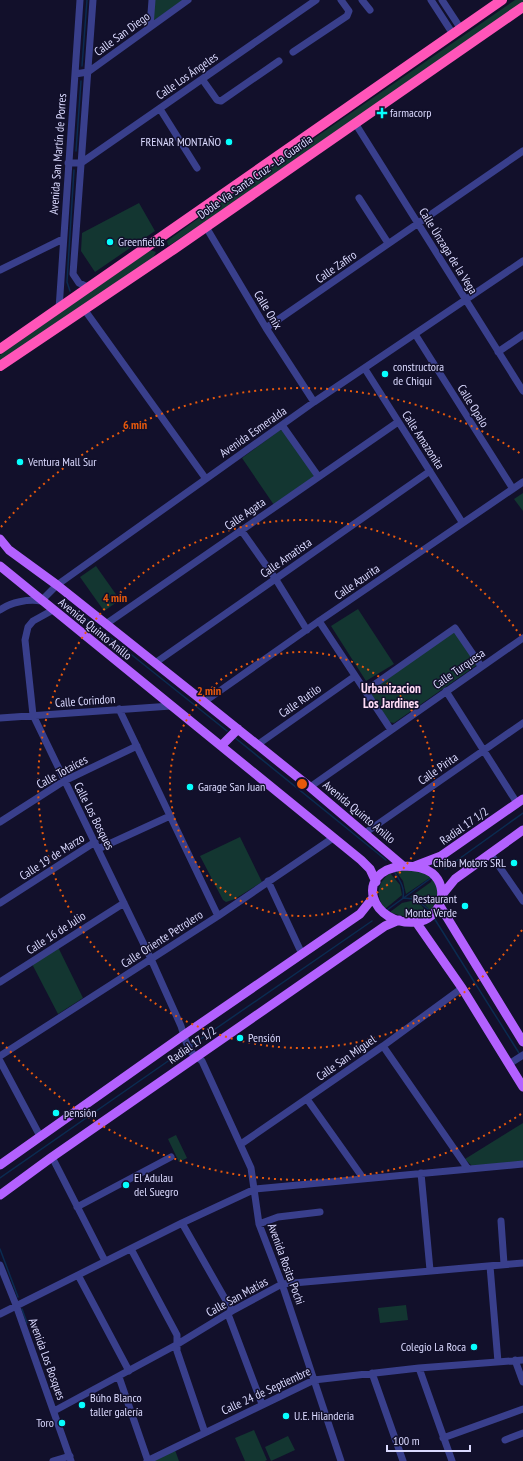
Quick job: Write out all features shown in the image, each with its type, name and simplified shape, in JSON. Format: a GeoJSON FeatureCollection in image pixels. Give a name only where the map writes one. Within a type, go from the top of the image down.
{"type":"FeatureCollection","features":[{"type":"Feature","properties":{"kind":"highway","name":"Doble Vía Santa Cruz - La Guardia"},"geometry":{"type":"LineString","coordinates":[[0,349],[168,234],[502,0]]}},
{"type":"Feature","properties":{"kind":"highway","name":"Doble Vía Santa Cruz - La Guardia"},"geometry":{"type":"LineString","coordinates":[[0,366],[174,249],[523,7]]}},
{"type":"Feature","properties":{"kind":"highway"},"geometry":{"type":"LineString","coordinates":[[168,234],[164,240],[165,245],[174,249]]}},
{"type":"Feature","properties":{"kind":"highway"},"geometry":{"type":"LineString","coordinates":[[149,247],[158,250],[156,261]]}},
{"type":"Feature","properties":{"kind":"main road","name":"Avenida Quinto Anillo"},"geometry":{"type":"LineString","coordinates":[[0,539],[9,550],[106,624],[310,787],[403,866]]}},
{"type":"Feature","properties":{"kind":"main road","name":"Avenida Quinto Anillo"},"geometry":{"type":"LineString","coordinates":[[0,566],[370,869],[376,882]]}},
{"type":"Feature","properties":{"kind":"main road"},"geometry":{"type":"LineString","coordinates":[[221,746],[238,730]]}},
{"type":"Feature","properties":{"kind":"main road","name":"Radial 17 1/2"},"geometry":{"type":"LineString","coordinates":[[416,866],[441,856],[522,800]]}},
{"type":"Feature","properties":{"kind":"main road"},"geometry":{"type":"LineString","coordinates":[[442,895],[455,879],[523,830]]}},
{"type":"Feature","properties":{"kind":"main road"},"geometry":{"type":"LineString","coordinates":[[403,866],[416,866],[432,874],[439,882],[442,895],[440,906],[435,914],[427,919],[416,922],[399,920],[386,914],[378,908],[372,899],[372,890],[376,882],[386,870],[403,866]]}},
{"type":"Feature","properties":{"kind":"main road","name":"Radial 17 1/2"},"geometry":{"type":"LineString","coordinates":[[0,1165],[184,1035],[360,914],[372,899]]}},
{"type":"Feature","properties":{"kind":"main road"},"geometry":{"type":"LineString","coordinates":[[440,906],[523,1042]]}},
{"type":"Feature","properties":{"kind":"main road","name":"Radial 17 1/2"},"geometry":{"type":"LineString","coordinates":[[0,1195],[52,1157],[385,926],[399,920]]}},
{"type":"Feature","properties":{"kind":"main road"},"geometry":{"type":"LineString","coordinates":[[416,922],[462,988],[523,1087]]}},
{"type":"Feature","properties":{"kind":"street","name":"Avenida San Martín de Porres"},"geometry":{"type":"LineString","coordinates":[[59,309],[80,0]]}},
{"type":"Feature","properties":{"kind":"street","name":"Avenida San Martín de Porres"},"geometry":{"type":"LineString","coordinates":[[90,288],[80,283],[73,274],[93,0]]}},
{"type":"Feature","properties":{"kind":"street"},"geometry":{"type":"LineString","coordinates":[[150,27],[152,0]]}},
{"type":"Feature","properties":{"kind":"street","name":"Calle San Diego"},"geometry":{"type":"LineString","coordinates":[[88,72],[188,0]]}},
{"type":"Feature","properties":{"kind":"street","name":"Calle Los Ángeles"},"geometry":{"type":"LineString","coordinates":[[81,163],[316,0]]}},
{"type":"Feature","properties":{"kind":"street"},"geometry":{"type":"LineString","coordinates":[[293,52],[347,16],[349,11],[341,0]]}},
{"type":"Feature","properties":{"kind":"street"},"geometry":{"type":"LineString","coordinates":[[362,0],[370,10]]}},
{"type":"Feature","properties":{"kind":"street"},"geometry":{"type":"LineString","coordinates":[[431,0],[457,32]]}},
{"type":"Feature","properties":{"kind":"street"},"geometry":{"type":"LineString","coordinates":[[442,0],[457,32]]}},
{"type":"Feature","properties":{"kind":"street"},"geometry":{"type":"LineString","coordinates":[[202,79],[217,100],[221,101],[279,61]]}},
{"type":"Feature","properties":{"kind":"street"},"geometry":{"type":"LineString","coordinates":[[75,74],[88,72]]}},
{"type":"Feature","properties":{"kind":"street"},"geometry":{"type":"LineString","coordinates":[[160,109],[197,168]]}},
{"type":"Feature","properties":{"kind":"street","name":"Calle Únzaga de la Vega"},"geometry":{"type":"LineString","coordinates":[[354,123],[523,391]]}},
{"type":"Feature","properties":{"kind":"street","name":"Calle Zafiro"},"geometry":{"type":"LineString","coordinates":[[266,328],[523,150]]}},
{"type":"Feature","properties":{"kind":"street"},"geometry":{"type":"LineString","coordinates":[[68,162],[81,163]]}},
{"type":"Feature","properties":{"kind":"street"},"geometry":{"type":"LineString","coordinates":[[359,198],[388,243]]}},
{"type":"Feature","properties":{"kind":"street","name":"Calle Onix"},"geometry":{"type":"LineString","coordinates":[[206,227],[266,328],[314,402]]}},
{"type":"Feature","properties":{"kind":"street"},"geometry":{"type":"LineString","coordinates":[[0,270],[63,239]]}},
{"type":"Feature","properties":{"kind":"street","name":"Avenida Esmeralda"},"geometry":{"type":"LineString","coordinates":[[56,585],[314,402],[523,261]]}},
{"type":"Feature","properties":{"kind":"street"},"geometry":{"type":"LineString","coordinates":[[84,309],[206,479]]}},
{"type":"Feature","properties":{"kind":"street","name":"Calle Opalo"},"geometry":{"type":"LineString","coordinates":[[415,334],[513,489]]}},
{"type":"Feature","properties":{"kind":"street"},"geometry":{"type":"LineString","coordinates":[[498,352],[523,334]]}},
{"type":"Feature","properties":{"kind":"street","name":"Calle Amazonita"},"geometry":{"type":"LineString","coordinates":[[365,369],[462,522]]}},
{"type":"Feature","properties":{"kind":"street","name":"Calle Agata"},"geometry":{"type":"LineString","coordinates":[[106,624],[398,422]]}},
{"type":"Feature","properties":{"kind":"street"},"geometry":{"type":"LineString","coordinates":[[282,425],[318,476]]}},
{"type":"Feature","properties":{"kind":"street","name":"Calle Amatista"},"geometry":{"type":"LineString","coordinates":[[155,663],[430,471]]}},
{"type":"Feature","properties":{"kind":"street","name":"Calle Azurita"},"geometry":{"type":"LineString","coordinates":[[204,702],[462,522],[523,482]]}},
{"type":"Feature","properties":{"kind":"street"},"geometry":{"type":"LineString","coordinates":[[241,530],[275,578],[307,630]]}},
{"type":"Feature","properties":{"kind":"street"},"geometry":{"type":"LineString","coordinates":[[0,610],[5,606],[27,600],[41,601],[56,585]]}},
{"type":"Feature","properties":{"kind":"street","name":"Calle Los Bosques"},"geometry":{"type":"LineString","coordinates":[[53,610],[33,622],[28,627],[25,640],[33,715],[151,959],[189,1047],[197,1056]]}},
{"type":"Feature","properties":{"kind":"street"},"geometry":{"type":"LineString","coordinates":[[319,621],[391,730]]}},
{"type":"Feature","properties":{"kind":"street"},"geometry":{"type":"LineString","coordinates":[[365,691],[455,628],[481,666]]}},
{"type":"Feature","properties":{"kind":"street","name":"Calle Turquesa"},"geometry":{"type":"LineString","coordinates":[[310,787],[523,638]]}},
{"type":"Feature","properties":{"kind":"street","name":"Calle Rutilo"},"geometry":{"type":"LineString","coordinates":[[257,745],[356,676]]}},
{"type":"Feature","properties":{"kind":"street"},"geometry":{"type":"LineString","coordinates":[[446,691],[484,750],[522,800]]}},
{"type":"Feature","properties":{"kind":"street","name":"Calle Corindon"},"geometry":{"type":"LineString","coordinates":[[0,718],[171,706]]}},
{"type":"Feature","properties":{"kind":"street"},"geometry":{"type":"LineString","coordinates":[[119,709],[218,916]]}},
{"type":"Feature","properties":{"kind":"street","name":"Calle Pirita"},"geometry":{"type":"LineString","coordinates":[[365,833],[523,723]]}},
{"type":"Feature","properties":{"kind":"street","name":"Calle Totaíces"},"geometry":{"type":"LineString","coordinates":[[0,822],[64,781],[137,746]]}},
{"type":"Feature","properties":{"kind":"street","name":"Calle 19 de Marzo"},"geometry":{"type":"LineString","coordinates":[[0,903],[97,845],[170,816]]}},
{"type":"Feature","properties":{"kind":"street","name":"Calle Oriente Petrolero"},"geometry":{"type":"LineString","coordinates":[[0,1056],[218,916],[333,838]]}},
{"type":"Feature","properties":{"kind":"street"},"geometry":{"type":"LineString","coordinates":[[490,853],[523,901]]}},
{"type":"Feature","properties":{"kind":"street"},"geometry":{"type":"LineString","coordinates":[[268,881],[302,954]]}},
{"type":"Feature","properties":{"kind":"street","name":"Calle 16 de Julio"},"geometry":{"type":"LineString","coordinates":[[0,982],[124,903]]}},
{"type":"Feature","properties":{"kind":"street","name":"Calle San Miguel"},"geometry":{"type":"LineString","coordinates":[[241,1144],[383,1046],[462,988]]}},
{"type":"Feature","properties":{"kind":"street"},"geometry":{"type":"LineString","coordinates":[[383,1046],[468,1169]]}},
{"type":"Feature","properties":{"kind":"street"},"geometry":{"type":"LineString","coordinates":[[509,1064],[523,1055]]}},
{"type":"Feature","properties":{"kind":"street","name":"Avenida Rosita Pochi"},"geometry":{"type":"LineString","coordinates":[[197,1056],[202,1061],[251,1168],[259,1224],[282,1284],[342,1461]]}},
{"type":"Feature","properties":{"kind":"street"},"geometry":{"type":"LineString","coordinates":[[0,1061],[40,1136]]}},
{"type":"Feature","properties":{"kind":"street"},"geometry":{"type":"LineString","coordinates":[[307,1099],[363,1178]]}},
{"type":"Feature","properties":{"kind":"street"},"geometry":{"type":"LineString","coordinates":[[52,1157],[105,1261]]}},
{"type":"Feature","properties":{"kind":"street"},"geometry":{"type":"LineString","coordinates":[[77,1207],[171,1157]]}},
{"type":"Feature","properties":{"kind":"street"},"geometry":{"type":"LineString","coordinates":[[0,1314],[182,1223],[255,1189],[523,1164]]}},
{"type":"Feature","properties":{"kind":"street"},"geometry":{"type":"LineString","coordinates":[[421,1173],[430,1270]]}},
{"type":"Feature","properties":{"kind":"street"},"geometry":{"type":"LineString","coordinates":[[259,1224],[278,1216],[320,1212]]}},
{"type":"Feature","properties":{"kind":"street"},"geometry":{"type":"LineString","coordinates":[[501,1221],[504,1264]]}},
{"type":"Feature","properties":{"kind":"street"},"geometry":{"type":"LineString","coordinates":[[182,1223],[230,1313],[262,1404]]}},
{"type":"Feature","properties":{"kind":"street"},"geometry":{"type":"LineString","coordinates":[[131,1249],[177,1335],[177,1351],[205,1433]]}},
{"type":"Feature","properties":{"kind":"street","name":"Calle San Matías"},"geometry":{"type":"LineString","coordinates":[[54,1411],[119,1377],[282,1284],[523,1263]]}},
{"type":"Feature","properties":{"kind":"street","name":"Avenida Los Bosques"},"geometry":{"type":"LineString","coordinates":[[0,1265],[16,1305],[70,1459]]}},
{"type":"Feature","properties":{"kind":"street"},"geometry":{"type":"LineString","coordinates":[[490,1266],[498,1362]]}},
{"type":"Feature","properties":{"kind":"street"},"geometry":{"type":"LineString","coordinates":[[78,1275],[129,1370]]}},
{"type":"Feature","properties":{"kind":"street"},"geometry":{"type":"LineString","coordinates":[[519,1360],[523,1382]]}},
{"type":"Feature","properties":{"kind":"street","name":"Calle 24 de Septiembre"},"geometry":{"type":"LineString","coordinates":[[147,1461],[314,1380],[419,1368],[519,1360]]}},
{"type":"Feature","properties":{"kind":"street"},"geometry":{"type":"LineString","coordinates":[[419,1368],[452,1461]]}},
{"type":"Feature","properties":{"kind":"street"},"geometry":{"type":"LineString","coordinates":[[372,1373],[403,1461]]}},
{"type":"Feature","properties":{"kind":"street"},"geometry":{"type":"LineString","coordinates":[[119,1377],[147,1461]]}},
{"type":"Feature","properties":{"kind":"street"},"geometry":{"type":"LineString","coordinates":[[443,1438],[523,1409]]}},
{"type":"Feature","properties":{"kind":"street"},"geometry":{"type":"LineString","coordinates":[[505,1440],[523,1433]]}},
{"type":"Feature","properties":{"kind":"street"},"geometry":{"type":"LineString","coordinates":[[54,1461],[70,1459]]}},
{"type":"Feature","properties":{"kind":"green space"},"geometry":{"type":"Polygon","coordinates":[[[153,0],[184,0],[153,21],[153,0]]]}},
{"type":"Feature","properties":{"kind":"green space"},"geometry":{"type":"Polygon","coordinates":[[[515,0],[523,0],[523,2],[215,215],[168,245],[167,241],[210,210],[515,0]]]}},
{"type":"Feature","properties":{"kind":"green space","name":"Greenfields"},"geometry":{"type":"Polygon","coordinates":[[[139,203],[155,231],[95,272],[81,251],[82,233],[139,203]]]}},
{"type":"Feature","properties":{"kind":"green space"},"geometry":{"type":"Polygon","coordinates":[[[150,250],[156,252],[153,258],[0,364],[0,355],[150,250]]]}},
{"type":"Feature","properties":{"kind":"green space"},"geometry":{"type":"Polygon","coordinates":[[[280,430],[284,431],[314,475],[274,505],[242,458],[280,430]]]}},
{"type":"Feature","properties":{"kind":"green space"},"geometry":{"type":"Polygon","coordinates":[[[523,493],[523,511],[514,499],[523,493]]]}},
{"type":"Feature","properties":{"kind":"green space"},"geometry":{"type":"Polygon","coordinates":[[[96,566],[120,600],[104,611],[80,577],[96,566]]]}},
{"type":"Feature","properties":{"kind":"green space"},"geometry":{"type":"Polygon","coordinates":[[[358,609],[394,664],[366,681],[331,626],[358,609]]]}},
{"type":"Feature","properties":{"kind":"green space"},"geometry":{"type":"Polygon","coordinates":[[[454,631],[477,665],[394,723],[389,722],[369,691],[454,631]]]}},
{"type":"Feature","properties":{"kind":"green space"},"geometry":{"type":"Polygon","coordinates":[[[240,837],[262,882],[235,899],[226,902],[223,900],[200,856],[240,837]]]}},
{"type":"Feature","properties":{"kind":"green space"},"geometry":{"type":"Polygon","coordinates":[[[395,870],[418,870],[431,877],[406,894],[403,881],[395,870]]]}},
{"type":"Feature","properties":{"kind":"green space"},"geometry":{"type":"Polygon","coordinates":[[[390,873],[400,885],[402,895],[385,909],[380,899],[379,890],[382,881],[390,873]]]}},
{"type":"Feature","properties":{"kind":"green space"},"geometry":{"type":"Polygon","coordinates":[[[432,879],[437,885],[438,902],[430,910],[420,900],[410,897],[431,882],[432,879]]]}},
{"type":"Feature","properties":{"kind":"green space"},"geometry":{"type":"Polygon","coordinates":[[[411,901],[421,905],[427,912],[418,916],[408,916],[390,912],[402,903],[411,901]]]}},
{"type":"Feature","properties":{"kind":"green space"},"geometry":{"type":"Polygon","coordinates":[[[57,945],[83,998],[58,1014],[31,962],[57,945]]]}},
{"type":"Feature","properties":{"kind":"green space"},"geometry":{"type":"Polygon","coordinates":[[[523,1123],[523,1162],[472,1166],[465,1159],[523,1123]]]}},
{"type":"Feature","properties":{"kind":"green space"},"geometry":{"type":"Polygon","coordinates":[[[176,1135],[187,1158],[179,1162],[168,1139],[176,1135]]]}},
{"type":"Feature","properties":{"kind":"green space"},"geometry":{"type":"Polygon","coordinates":[[[406,1305],[408,1320],[380,1323],[378,1308],[406,1305]]]}},
{"type":"Feature","properties":{"kind":"green space"},"geometry":{"type":"Polygon","coordinates":[[[254,1430],[267,1460],[265,1461],[245,1461],[235,1438],[254,1430]]]}},
{"type":"Feature","properties":{"kind":"green space"},"geometry":{"type":"Polygon","coordinates":[[[288,1436],[295,1450],[271,1461],[265,1447],[288,1436]]]}},
{"type":"Feature","properties":{"kind":"green space"},"geometry":{"type":"Polygon","coordinates":[[[175,1450],[179,1461],[152,1461],[175,1450]]]}},
{"type":"Feature","properties":{"kind":"waterway"},"geometry":{"type":"LineString","coordinates":[[82,66],[87,0]]}},
{"type":"Feature","properties":{"kind":"waterway"},"geometry":{"type":"LineString","coordinates":[[76,151],[81,81]]}},
{"type":"Feature","properties":{"kind":"waterway"},"geometry":{"type":"LineString","coordinates":[[70,291],[67,282],[74,170]]}},
{"type":"Feature","properties":{"kind":"waterway"},"geometry":{"type":"LineString","coordinates":[[73,608],[227,731]]}},
{"type":"Feature","properties":{"kind":"waterway"},"geometry":{"type":"LineString","coordinates":[[234,737],[386,860]]}},
{"type":"Feature","properties":{"kind":"waterway"},"geometry":{"type":"LineString","coordinates":[[445,869],[523,813]]}},
{"type":"Feature","properties":{"kind":"waterway"},"geometry":{"type":"LineString","coordinates":[[394,871],[403,887],[403,898],[415,899],[428,909]]}},
{"type":"Feature","properties":{"kind":"waterway"},"geometry":{"type":"LineString","coordinates":[[387,910],[431,878]]}},
{"type":"Feature","properties":{"kind":"waterway"},"geometry":{"type":"LineString","coordinates":[[434,918],[519,1053]]}},
{"type":"Feature","properties":{"kind":"waterway"},"geometry":{"type":"LineString","coordinates":[[192,1045],[372,921]]}},
{"type":"Feature","properties":{"kind":"waterway"},"geometry":{"type":"LineString","coordinates":[[0,1178],[184,1050]]}},
{"type":"Feature","properties":{"kind":"waterway"},"geometry":{"type":"LineString","coordinates":[[0,1249],[18,1297]]}},
{"type":"Feature","properties":{"kind":"waterway"},"geometry":{"type":"LineString","coordinates":[[22,1309],[27,1323]]}},
{"type":"Feature","properties":{"kind":"place","name":"farmacorp"},"geometry":{"type":"Point","coordinates":[382,113]}},
{"type":"Feature","properties":{"kind":"place","name":"FRENAR MONTAÑO"},"geometry":{"type":"Point","coordinates":[229,142]}},
{"type":"Feature","properties":{"kind":"place","name":"Greenfields"},"geometry":{"type":"Point","coordinates":[110,242]}},
{"type":"Feature","properties":{"kind":"place","name":"constructora de Chiqui"},"geometry":{"type":"Point","coordinates":[385,374]}},
{"type":"Feature","properties":{"kind":"place","name":"Ventura Mall Sur"},"geometry":{"type":"Point","coordinates":[20,462]}},
{"type":"Feature","properties":{"kind":"place","name":"Garage San Juan"},"geometry":{"type":"Point","coordinates":[190,787]}},
{"type":"Feature","properties":{"kind":"place","name":"Chiba Motors SRL"},"geometry":{"type":"Point","coordinates":[514,863]}},
{"type":"Feature","properties":{"kind":"place","name":"Restaurant Monte Verde"},"geometry":{"type":"Point","coordinates":[465,906]}},
{"type":"Feature","properties":{"kind":"place","name":"Pensión"},"geometry":{"type":"Point","coordinates":[240,1038]}},
{"type":"Feature","properties":{"kind":"place","name":"pensión"},"geometry":{"type":"Point","coordinates":[56,1113]}},
{"type":"Feature","properties":{"kind":"place","name":"El Adulau del Suegro"},"geometry":{"type":"Point","coordinates":[126,1185]}},
{"type":"Feature","properties":{"kind":"place","name":"Colegio La Roca"},"geometry":{"type":"Point","coordinates":[474,1347]}},
{"type":"Feature","properties":{"kind":"place","name":"Búho Blanco taller galería"},"geometry":{"type":"Point","coordinates":[82,1405]}},
{"type":"Feature","properties":{"kind":"place","name":"U.E. Hilanderia"},"geometry":{"type":"Point","coordinates":[286,1416]}},
{"type":"Feature","properties":{"kind":"place","name":"Toro"},"geometry":{"type":"Point","coordinates":[62,1423]}},
{"type":"Feature","properties":{"kind":"district","name":"Urbanizacion Los Jardines"},"geometry":{"type":"Point","coordinates":[391,696]}}]}
